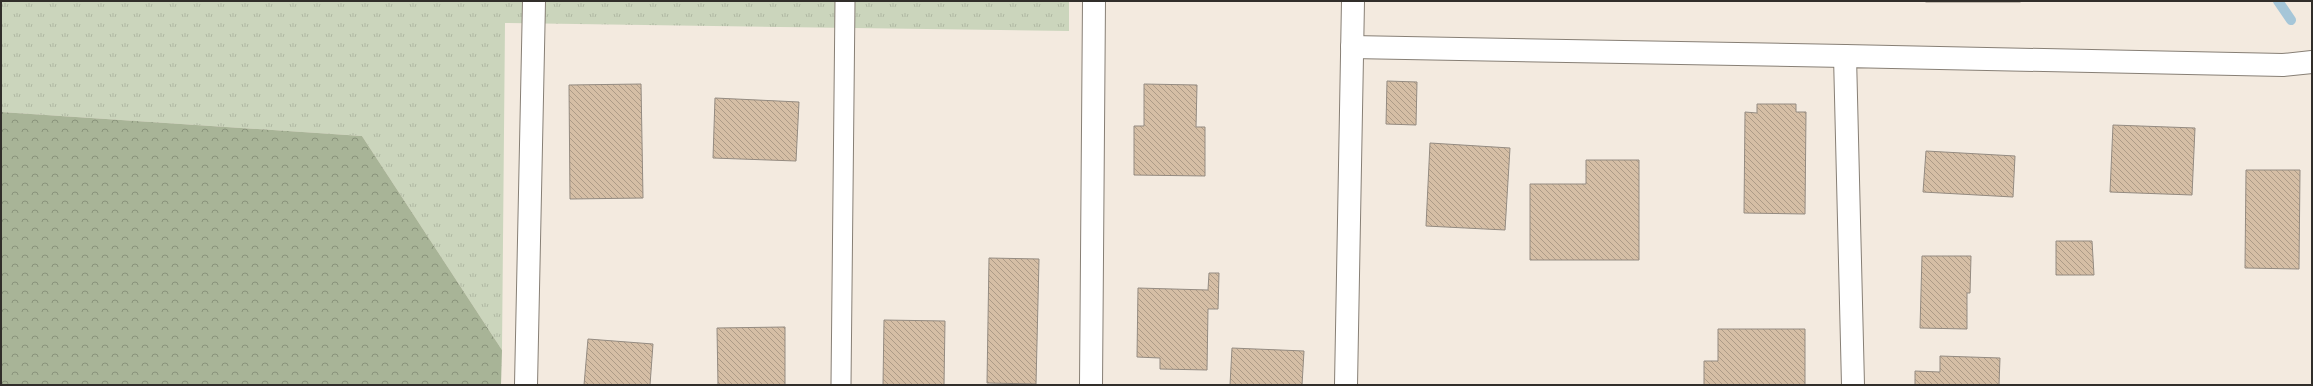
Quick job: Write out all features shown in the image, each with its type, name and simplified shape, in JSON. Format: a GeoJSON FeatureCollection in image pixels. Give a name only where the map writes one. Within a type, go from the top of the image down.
{"type":"FeatureCollection","features":[{"type":"Feature","properties":{"kind":"street"},"geometry":{"type":"LineString","coordinates":[[526,385],[534,1]]}},
{"type":"Feature","properties":{"kind":"street"},"geometry":{"type":"LineString","coordinates":[[1091,385],[1094,1]]}},
{"type":"Feature","properties":{"kind":"street"},"geometry":{"type":"LineString","coordinates":[[1346,385],[1353,1]]}},
{"type":"Feature","properties":{"kind":"street"},"geometry":{"type":"LineString","coordinates":[[1352,47],[2282,65],[2312,62]]}},
{"type":"Feature","properties":{"kind":"street"},"geometry":{"type":"LineString","coordinates":[[1845,56],[1853,385]]}},
{"type":"Feature","properties":{"kind":"lane"},"geometry":{"type":"LineString","coordinates":[[841,385],[845,1]]}},
{"type":"Feature","properties":{"kind":"green space"},"geometry":{"type":"Polygon","coordinates":[[[1,1],[1069,1],[1069,31],[505,23],[502,350],[362,136],[1,112],[1,1]]]}},
{"type":"Feature","properties":{"kind":"green space"},"geometry":{"type":"Polygon","coordinates":[[[1,112],[362,136],[502,350],[501,385],[1,385],[1,112]]]}},
{"type":"Feature","properties":{"kind":"building"},"geometry":{"type":"Polygon","coordinates":[[[2020,1],[2020,2],[1926,2],[2020,1]]]}},
{"type":"Feature","properties":{"kind":"building"},"geometry":{"type":"Polygon","coordinates":[[[1387,81],[1417,82],[1416,125],[1386,124],[1387,81]]]}},
{"type":"Feature","properties":{"kind":"building"},"geometry":{"type":"Polygon","coordinates":[[[641,84],[643,198],[570,199],[569,85],[641,84]]]}},
{"type":"Feature","properties":{"kind":"building"},"geometry":{"type":"Polygon","coordinates":[[[1144,84],[1197,85],[1196,127],[1205,127],[1205,176],[1134,175],[1134,126],[1144,126],[1144,84]]]}},
{"type":"Feature","properties":{"kind":"building"},"geometry":{"type":"Polygon","coordinates":[[[715,98],[799,102],[796,161],[713,158],[715,98]]]}},
{"type":"Feature","properties":{"kind":"building"},"geometry":{"type":"Polygon","coordinates":[[[1757,104],[1796,104],[1796,112],[1806,112],[1805,214],[1744,213],[1745,112],[1757,113],[1757,104]]]}},
{"type":"Feature","properties":{"kind":"building"},"geometry":{"type":"Polygon","coordinates":[[[2113,125],[2195,128],[2192,195],[2110,192],[2113,125]]]}},
{"type":"Feature","properties":{"kind":"building"},"geometry":{"type":"Polygon","coordinates":[[[1430,143],[1510,148],[1505,230],[1426,226],[1430,143]]]}},
{"type":"Feature","properties":{"kind":"building"},"geometry":{"type":"Polygon","coordinates":[[[1926,151],[2015,156],[2013,197],[1923,192],[1926,151]]]}},
{"type":"Feature","properties":{"kind":"building"},"geometry":{"type":"Polygon","coordinates":[[[1586,160],[1639,160],[1639,260],[1530,260],[1530,184],[1586,184],[1586,160]]]}},
{"type":"Feature","properties":{"kind":"building"},"geometry":{"type":"Polygon","coordinates":[[[2246,170],[2300,170],[2299,269],[2245,268],[2246,170]]]}},
{"type":"Feature","properties":{"kind":"building"},"geometry":{"type":"Polygon","coordinates":[[[2056,241],[2092,241],[2094,275],[2056,275],[2056,241]]]}},
{"type":"Feature","properties":{"kind":"building"},"geometry":{"type":"Polygon","coordinates":[[[1922,256],[1971,256],[1970,293],[1967,293],[1967,329],[1920,328],[1922,256]]]}},
{"type":"Feature","properties":{"kind":"building"},"geometry":{"type":"Polygon","coordinates":[[[989,258],[1039,259],[1036,384],[987,383],[989,258]]]}},
{"type":"Feature","properties":{"kind":"building"},"geometry":{"type":"Polygon","coordinates":[[[1209,273],[1219,273],[1218,309],[1208,309],[1207,370],[1160,369],[1160,358],[1137,357],[1138,288],[1208,290],[1209,273]]]}},
{"type":"Feature","properties":{"kind":"building"},"geometry":{"type":"Polygon","coordinates":[[[884,320],[945,321],[944,385],[883,385],[884,320]]]}},
{"type":"Feature","properties":{"kind":"building"},"geometry":{"type":"Polygon","coordinates":[[[785,327],[785,385],[718,385],[717,328],[785,327]]]}},
{"type":"Feature","properties":{"kind":"building"},"geometry":{"type":"Polygon","coordinates":[[[1718,329],[1805,329],[1805,385],[1704,385],[1704,361],[1718,361],[1718,329]]]}},
{"type":"Feature","properties":{"kind":"building"},"geometry":{"type":"Polygon","coordinates":[[[588,339],[653,344],[650,385],[584,385],[588,339]]]}},
{"type":"Feature","properties":{"kind":"building"},"geometry":{"type":"Polygon","coordinates":[[[1232,348],[1304,351],[1302,385],[1230,385],[1232,348]]]}},
{"type":"Feature","properties":{"kind":"building"},"geometry":{"type":"Polygon","coordinates":[[[1940,356],[2000,358],[1999,385],[1915,385],[1915,371],[1940,372],[1940,356]]]}},
{"type":"Feature","properties":{"kind":"waterway"},"geometry":{"type":"LineString","coordinates":[[2278,1],[2291,20]]}}]}
